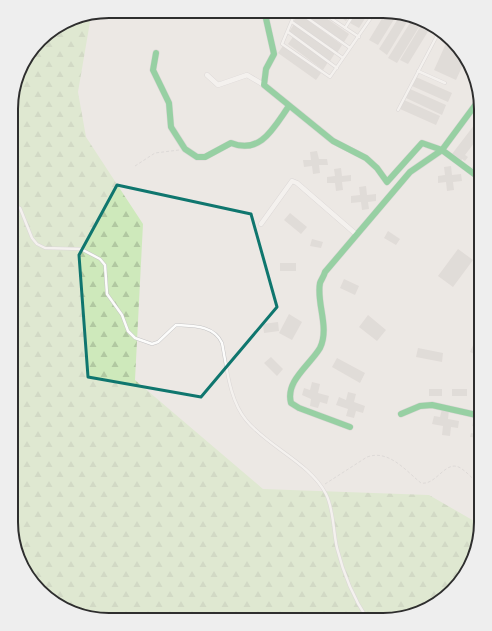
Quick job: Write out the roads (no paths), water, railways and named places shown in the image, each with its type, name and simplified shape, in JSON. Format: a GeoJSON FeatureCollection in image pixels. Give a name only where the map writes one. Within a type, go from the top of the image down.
{"type":"FeatureCollection","features":[{"type":"Feature","properties":{"kind":"street"},"geometry":{"type":"LineString","coordinates":[[264,85],[266,69],[274,54],[266,18]]}},
{"type":"Feature","properties":{"kind":"street"},"geometry":{"type":"LineString","coordinates":[[156,52],[153,70],[169,102],[171,127],[185,149],[197,157],[205,157],[231,143],[247,147],[255,145],[269,132],[289,106]]}},
{"type":"Feature","properties":{"kind":"street"},"geometry":{"type":"LineString","coordinates":[[207,75],[218,85],[247,74],[264,85],[333,141],[366,158],[377,168],[387,182],[422,143],[442,150],[474,174]]}},
{"type":"Feature","properties":{"kind":"street"},"geometry":{"type":"LineString","coordinates":[[350,427],[299,408],[291,403],[289,396],[294,382],[320,347],[324,329],[320,284],[325,272],[410,172],[442,150],[456,134],[474,108]]}},
{"type":"Feature","properties":{"kind":"street"},"geometry":{"type":"LineString","coordinates":[[261,224],[292,181],[357,235]]}},
{"type":"Feature","properties":{"kind":"street"},"geometry":{"type":"LineString","coordinates":[[401,414],[420,406],[432,405],[474,414]]}},
{"type":"Feature","properties":{"kind":"lane"},"geometry":{"type":"LineString","coordinates":[[293,18],[282,44],[330,78],[371,18]]}},
{"type":"Feature","properties":{"kind":"lane"},"geometry":{"type":"LineString","coordinates":[[307,18],[350,48]]}},
{"type":"Feature","properties":{"kind":"lane"},"geometry":{"type":"LineString","coordinates":[[345,28],[351,18]]}},
{"type":"Feature","properties":{"kind":"lane"},"geometry":{"type":"LineString","coordinates":[[332,19],[359,37]]}},
{"type":"Feature","properties":{"kind":"lane"},"geometry":{"type":"LineString","coordinates":[[292,22],[343,58]]}},
{"type":"Feature","properties":{"kind":"lane"},"geometry":{"type":"LineString","coordinates":[[288,32],[337,68]]}},
{"type":"Feature","properties":{"kind":"lane"},"geometry":{"type":"LineString","coordinates":[[398,110],[437,36]]}},
{"type":"Feature","properties":{"kind":"lane"},"geometry":{"type":"LineString","coordinates":[[418,71],[445,83]]}},
{"type":"Feature","properties":{"kind":"lane"},"geometry":{"type":"LineString","coordinates":[[18,207],[20,208],[32,238],[37,244],[45,248],[81,249],[100,259],[105,265],[107,294],[116,305],[128,331],[135,338],[152,344],[158,342],[176,325],[197,326],[211,330],[218,335],[222,343],[233,394],[244,416],[259,433],[302,467],[321,486],[328,499],[337,548],[365,613]]}}]}
